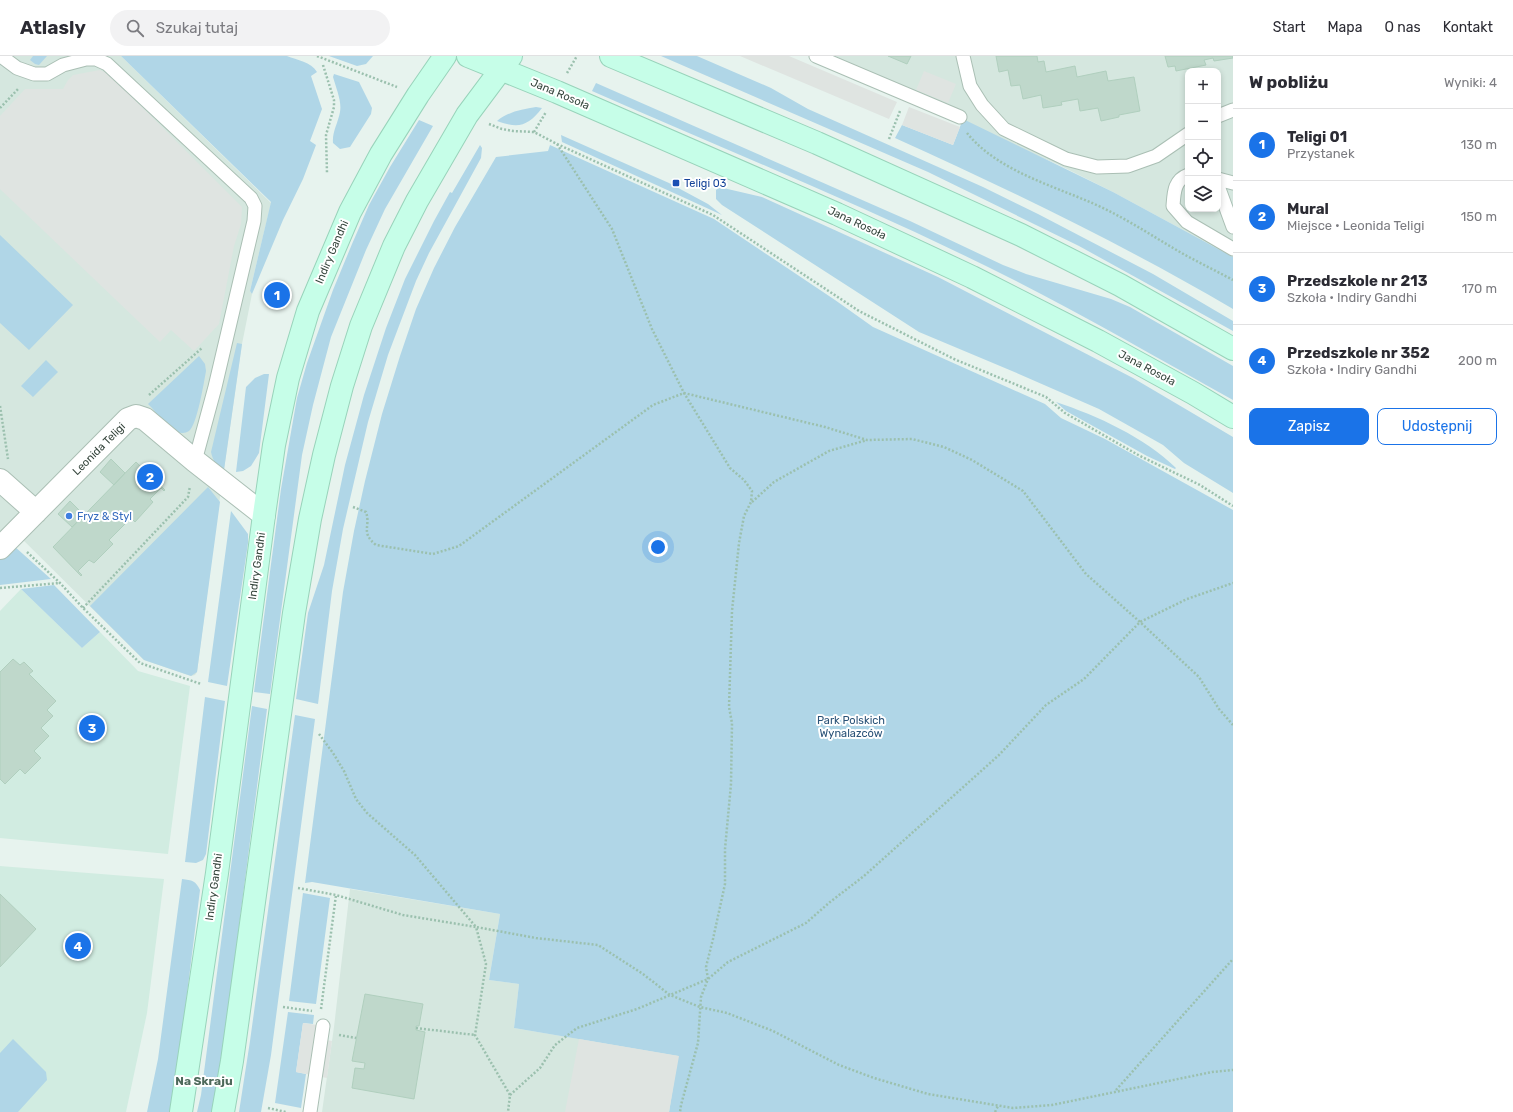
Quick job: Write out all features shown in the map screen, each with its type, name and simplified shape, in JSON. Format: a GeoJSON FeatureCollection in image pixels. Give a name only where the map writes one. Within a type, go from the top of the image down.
{"type":"FeatureCollection","features":[{"type":"Feature","properties":{"kind":"street","name":"Indiry Gandhi"},"geometry":{"type":"LineString","coordinates":[[181,1112],[218,865],[274,445],[288,378],[310,304],[350,212],[377,160],[418,95],[445,56]]}},
{"type":"Feature","properties":{"kind":"street","name":"Jana Rosoła"},"geometry":{"type":"LineString","coordinates":[[468,56],[506,62],[972,277],[1179,385],[1233,417]]}},
{"type":"Feature","properties":{"kind":"street"},"geometry":{"type":"LineString","coordinates":[[611,56],[817,143],[1021,235],[1120,285],[1233,349]]}},
{"type":"Feature","properties":{"kind":"street"},"geometry":{"type":"LineString","coordinates":[[223,1112],[233,1053],[294,613],[310,519],[324,455],[338,402],[361,326],[394,246],[417,201],[463,121],[506,62]]}},
{"type":"Feature","properties":{"kind":"street","name":"Leonida Teligi"},"geometry":{"type":"LineString","coordinates":[[5,542],[128,419],[136,416],[146,419],[194,461],[264,514]]}},
{"type":"Feature","properties":{"kind":"street"},"geometry":{"type":"LineString","coordinates":[[4,484],[36,512]]}},
{"type":"Feature","properties":{"kind":"lane"},"geometry":{"type":"LineString","coordinates":[[1,56],[17,68],[34,74],[47,74],[63,65],[86,59],[96,59],[107,64],[251,198],[255,206],[254,221],[215,387],[194,461]]}},
{"type":"Feature","properties":{"kind":"lane"},"geometry":{"type":"LineString","coordinates":[[816,56],[960,117]]}},
{"type":"Feature","properties":{"kind":"lane"},"geometry":{"type":"LineString","coordinates":[[963,56],[970,86],[982,105],[1004,129],[1066,159],[1097,167],[1128,166],[1156,156],[1185,136]]}},
{"type":"Feature","properties":{"kind":"lane"},"geometry":{"type":"LineString","coordinates":[[1221,115],[1233,110]]}},
{"type":"Feature","properties":{"kind":"lane"},"geometry":{"type":"LineString","coordinates":[[1186,176],[1175,187],[1173,206],[1187,222],[1233,249]]}},
{"type":"Feature","properties":{"kind":"lane"},"geometry":{"type":"LineString","coordinates":[[1221,180],[1233,183]]}},
{"type":"Feature","properties":{"kind":"lane"},"geometry":{"type":"LineString","coordinates":[[1221,194],[1233,227]]}},
{"type":"Feature","properties":{"kind":"lane"},"geometry":{"type":"LineString","coordinates":[[310,1112],[323,1026]]}},
{"type":"Feature","properties":{"kind":"path"},"geometry":{"type":"LineString","coordinates":[[317,56],[393,85]]}},
{"type":"Feature","properties":{"kind":"path"},"geometry":{"type":"LineString","coordinates":[[570,69],[577,56]]}},
{"type":"Feature","properties":{"kind":"path"},"geometry":{"type":"LineString","coordinates":[[323,65],[334,100],[334,107],[326,135],[327,173]]}},
{"type":"Feature","properties":{"kind":"path"},"geometry":{"type":"LineString","coordinates":[[889,139],[907,94]]}},
{"type":"Feature","properties":{"kind":"path"},"geometry":{"type":"LineString","coordinates":[[534,132],[549,107]]}},
{"type":"Feature","properties":{"kind":"path"},"geometry":{"type":"LineString","coordinates":[[960,117],[960,125],[971,138],[1000,161],[1027,175],[1112,212],[1187,256],[1233,280]]}},
{"type":"Feature","properties":{"kind":"path"},"geometry":{"type":"LineString","coordinates":[[491,125],[513,131],[534,132],[557,144],[713,215],[858,311],[954,359],[1046,397],[1065,413],[1140,456],[1200,485],[1233,506]]}},
{"type":"Feature","properties":{"kind":"path"},"geometry":{"type":"LineString","coordinates":[[557,144],[612,229],[652,329],[684,393],[730,468],[744,480],[752,492],[752,502]]}},
{"type":"Feature","properties":{"kind":"path"},"geometry":{"type":"LineString","coordinates":[[136,416],[137,406],[202,348]]}},
{"type":"Feature","properties":{"kind":"path"},"geometry":{"type":"LineString","coordinates":[[353,507],[366,512],[366,530],[369,540],[376,545],[433,554],[459,546],[653,405],[684,393],[825,427],[867,440]]}},
{"type":"Feature","properties":{"kind":"path"},"geometry":{"type":"LineString","coordinates":[[0,406],[10,475],[4,484]]}},
{"type":"Feature","properties":{"kind":"path"},"geometry":{"type":"LineString","coordinates":[[680,1112],[680,1105],[698,1043],[700,1007],[708,979],[706,967],[714,939],[725,884],[725,849],[731,784],[732,722],[729,707],[732,611],[739,544],[744,516],[752,502],[774,482],[829,451],[867,440],[912,439],[944,447],[972,460],[1024,491],[1086,574],[1199,677],[1219,709],[1233,725]]}},
{"type":"Feature","properties":{"kind":"path"},"geometry":{"type":"LineString","coordinates":[[83,608],[188,496],[194,461]]}},
{"type":"Feature","properties":{"kind":"path"},"geometry":{"type":"LineString","coordinates":[[5,542],[60,583],[83,608],[140,663],[200,684]]}},
{"type":"Feature","properties":{"kind":"path"},"geometry":{"type":"LineString","coordinates":[[0,588],[60,583]]}},
{"type":"Feature","properties":{"kind":"path"},"geometry":{"type":"LineString","coordinates":[[510,1095],[540,1068],[554,1046],[577,1028],[637,1009],[708,979],[728,962],[806,924],[830,902],[864,876],[999,755],[1046,705],[1084,679],[1140,622],[1188,599],[1233,583]]}},
{"type":"Feature","properties":{"kind":"path"},"geometry":{"type":"LineString","coordinates":[[319,734],[344,771],[356,799],[367,813],[415,855],[476,927],[486,964],[475,1035],[510,1095],[508,1112]]}},
{"type":"Feature","properties":{"kind":"path"},"geometry":{"type":"LineString","coordinates":[[298,888],[336,895],[402,915],[536,938],[598,945],[643,974],[670,995],[700,1007],[727,1013],[773,1031],[839,1065],[874,1078],[928,1094],[1013,1108],[1052,1104],[1212,1072],[1233,1070]]}},
{"type":"Feature","properties":{"kind":"path"},"geometry":{"type":"LineString","coordinates":[[321,1008],[336,895]]}},
{"type":"Feature","properties":{"kind":"path"},"geometry":{"type":"LineString","coordinates":[[1115,1091],[1233,959]]}},
{"type":"Feature","properties":{"kind":"path"},"geometry":{"type":"LineString","coordinates":[[283,1007],[313,1011]]}},
{"type":"Feature","properties":{"kind":"path"},"geometry":{"type":"LineString","coordinates":[[416,1028],[475,1035]]}},
{"type":"Feature","properties":{"kind":"path"},"geometry":{"type":"LineString","coordinates":[[343,1036],[356,1038]]}},
{"type":"Feature","properties":{"kind":"path"},"geometry":{"type":"LineString","coordinates":[[995,1112],[998,1106]]}},
{"type":"Feature","properties":{"kind":"path"},"geometry":{"type":"LineString","coordinates":[[268,1108],[286,1112]]}},
{"type":"Feature","properties":{"kind":"shaded area"},"geometry":{"type":"Polygon","coordinates":[[[0,56],[121,56],[271,203],[250,291],[252,294],[242,344],[197,672],[195,675],[191,676],[144,660],[10,527],[0,537],[0,56]]]}},
{"type":"Feature","properties":{"kind":"shaded area"},"geometry":{"type":"Polygon","coordinates":[[[740,56],[789,56],[897,102],[889,119],[740,56]]]}},
{"type":"Feature","properties":{"kind":"shaded area"},"geometry":{"type":"Polygon","coordinates":[[[810,56],[1233,56],[1233,257],[1113,192],[1059,165],[810,56]]]}},
{"type":"Feature","properties":{"kind":"shaded area"},"geometry":{"type":"Polygon","coordinates":[[[100,70],[109,74],[242,207],[241,224],[234,246],[219,324],[194,351],[171,330],[160,342],[0,189],[0,116],[25,89],[63,89],[73,75],[100,70]]]}},
{"type":"Feature","properties":{"kind":"shaded area"},"geometry":{"type":"Polygon","coordinates":[[[924,71],[956,84],[948,103],[916,90],[924,71]]]}},
{"type":"Feature","properties":{"kind":"shaded area"},"geometry":{"type":"Polygon","coordinates":[[[909,107],[960,127],[953,145],[902,125],[909,107]]]}},
{"type":"Feature","properties":{"kind":"shaded area"},"geometry":{"type":"Polygon","coordinates":[[[21,589],[82,648],[100,632],[138,671],[190,686],[168,854],[0,838],[0,611],[21,589]]]}},
{"type":"Feature","properties":{"kind":"shaded area"},"geometry":{"type":"Polygon","coordinates":[[[0,866],[164,879],[147,1013],[126,1112],[0,1112],[0,866]]]}},
{"type":"Feature","properties":{"kind":"shaded area"},"geometry":{"type":"Polygon","coordinates":[[[350,889],[500,914],[489,980],[519,984],[514,1028],[679,1056],[669,1112],[322,1112],[334,1027],[350,889]]]}},
{"type":"Feature","properties":{"kind":"shaded area"},"geometry":{"type":"Polygon","coordinates":[[[303,1023],[317,1025],[315,1038],[332,1041],[327,1078],[296,1072],[303,1023]]]}},
{"type":"Feature","properties":{"kind":"shaded area"},"geometry":{"type":"Polygon","coordinates":[[[579,1039],[679,1056],[669,1112],[565,1112],[579,1039]]]}},
{"type":"Feature","properties":{"kind":"green space"},"geometry":{"type":"Polygon","coordinates":[[[33,56],[47,56],[39,65],[30,60],[33,56]]]}},
{"type":"Feature","properties":{"kind":"green space"},"geometry":{"type":"Polygon","coordinates":[[[121,56],[287,56],[308,64],[317,72],[311,76],[322,109],[310,141],[316,145],[303,179],[283,220],[252,294],[250,291],[271,202],[121,56]]]}},
{"type":"Feature","properties":{"kind":"green space"},"geometry":{"type":"Polygon","coordinates":[[[329,56],[373,56],[366,64],[357,66],[329,56]]]}},
{"type":"Feature","properties":{"kind":"green space"},"geometry":{"type":"Polygon","coordinates":[[[661,56],[697,56],[771,88],[808,109],[983,187],[1153,274],[1233,321],[1233,331],[1079,246],[928,172],[661,56]]]}},
{"type":"Feature","properties":{"kind":"green space"},"geometry":{"type":"Polygon","coordinates":[[[334,74],[359,82],[372,108],[371,114],[350,147],[340,149],[333,143],[333,135],[340,108],[333,77],[334,74]]]}},
{"type":"Feature","properties":{"kind":"green space"},"geometry":{"type":"Polygon","coordinates":[[[596,83],[910,221],[1003,265],[1026,274],[1111,299],[1130,307],[1233,366],[1233,400],[1081,315],[988,267],[840,198],[592,91],[596,83]]]}},
{"type":"Feature","properties":{"kind":"green space"},"geometry":{"type":"Polygon","coordinates":[[[536,107],[542,108],[532,119],[522,124],[511,125],[497,121],[515,111],[536,107]]]}},
{"type":"Feature","properties":{"kind":"green space"},"geometry":{"type":"Polygon","coordinates":[[[963,119],[1113,192],[1233,257],[1233,309],[1108,240],[895,138],[902,125],[953,145],[963,119]]]}},
{"type":"Feature","properties":{"kind":"green space"},"geometry":{"type":"Polygon","coordinates":[[[419,120],[433,126],[385,209],[366,250],[331,337],[313,405],[302,455],[270,694],[254,692],[281,489],[297,398],[307,363],[333,290],[369,205],[419,120]]]}},
{"type":"Feature","properties":{"kind":"green space"},"geometry":{"type":"Polygon","coordinates":[[[561,135],[669,183],[708,204],[722,215],[562,142],[561,135]]]}},
{"type":"Feature","properties":{"kind":"green space"},"geometry":{"type":"Polygon","coordinates":[[[480,145],[482,148],[481,158],[429,253],[416,281],[388,355],[368,422],[343,529],[332,591],[318,704],[296,699],[308,613],[324,565],[345,465],[364,395],[386,328],[405,279],[434,221],[450,192],[452,193],[480,145]]]}},
{"type":"Feature","properties":{"kind":"green space","name":"Park Polskich Wynalazców"},"geometry":{"type":"Polygon","coordinates":[[[550,145],[714,219],[873,327],[1045,404],[1061,418],[1105,439],[1233,510],[1233,1112],[669,1112],[678,1056],[514,1028],[519,984],[489,980],[500,914],[312,882],[305,883],[343,592],[365,481],[382,414],[400,356],[416,309],[434,268],[455,227],[496,157],[548,151],[550,145]]]}},
{"type":"Feature","properties":{"kind":"green space"},"geometry":{"type":"Polygon","coordinates":[[[719,187],[762,197],[938,277],[1133,378],[1233,437],[1233,493],[1184,463],[1163,445],[1099,409],[919,332],[722,205],[716,199],[716,190],[719,187]]]}},
{"type":"Feature","properties":{"kind":"green space"},"geometry":{"type":"Polygon","coordinates":[[[0,235],[73,305],[29,350],[0,323],[0,235]]]}},
{"type":"Feature","properties":{"kind":"green space"},"geometry":{"type":"Polygon","coordinates":[[[237,343],[242,344],[224,470],[215,463],[211,452],[237,343]]]}},
{"type":"Feature","properties":{"kind":"green space"},"geometry":{"type":"Polygon","coordinates":[[[199,356],[205,364],[206,371],[195,421],[189,431],[184,433],[177,432],[170,428],[148,404],[199,356]]]}},
{"type":"Feature","properties":{"kind":"green space"},"geometry":{"type":"Polygon","coordinates":[[[46,360],[58,372],[33,397],[21,386],[46,360]]]}},
{"type":"Feature","properties":{"kind":"green space"},"geometry":{"type":"Polygon","coordinates":[[[264,374],[269,374],[259,453],[251,466],[243,471],[236,472],[246,387],[255,378],[264,374]]]}},
{"type":"Feature","properties":{"kind":"green space"},"geometry":{"type":"Polygon","coordinates":[[[1056,402],[1104,421],[1135,437],[1176,468],[1175,469],[1147,456],[1066,411],[1056,402]]]}},
{"type":"Feature","properties":{"kind":"green space"},"geometry":{"type":"Polygon","coordinates":[[[208,487],[220,502],[197,672],[191,676],[144,660],[90,606],[208,487]]]}},
{"type":"Feature","properties":{"kind":"green space"},"geometry":{"type":"Polygon","coordinates":[[[231,511],[248,534],[248,543],[227,686],[208,682],[231,511]]]}},
{"type":"Feature","properties":{"kind":"green space"},"geometry":{"type":"Polygon","coordinates":[[[14,546],[51,579],[0,585],[0,560],[14,546]]]}},
{"type":"Feature","properties":{"kind":"green space"},"geometry":{"type":"Polygon","coordinates":[[[54,585],[100,632],[82,648],[21,589],[54,585]]]}},
{"type":"Feature","properties":{"kind":"green space"},"geometry":{"type":"Polygon","coordinates":[[[205,697],[225,701],[206,854],[203,860],[196,863],[185,862],[205,697]]]}},
{"type":"Feature","properties":{"kind":"green space"},"geometry":{"type":"Polygon","coordinates":[[[252,706],[267,709],[218,1090],[214,1112],[197,1112],[201,1095],[252,706]]]}},
{"type":"Feature","properties":{"kind":"green space"},"geometry":{"type":"Polygon","coordinates":[[[295,715],[315,719],[271,1055],[261,1112],[239,1112],[250,1041],[295,715]]]}},
{"type":"Feature","properties":{"kind":"green space"},"geometry":{"type":"Polygon","coordinates":[[[182,879],[193,882],[200,890],[174,1098],[170,1112],[147,1112],[158,1059],[182,879]]]}},
{"type":"Feature","properties":{"kind":"green space"},"geometry":{"type":"Polygon","coordinates":[[[303,893],[330,898],[316,1004],[289,1001],[303,893]]]}},
{"type":"Feature","properties":{"kind":"green space"},"geometry":{"type":"Polygon","coordinates":[[[288,1012],[314,1015],[313,1024],[303,1023],[296,1072],[306,1074],[301,1108],[275,1103],[288,1012]]]}},
{"type":"Feature","properties":{"kind":"green space"},"geometry":{"type":"Polygon","coordinates":[[[13,1039],[46,1072],[47,1080],[18,1112],[0,1112],[0,1053],[13,1039]]]}},
{"type":"Feature","properties":{"kind":"building"},"geometry":{"type":"Polygon","coordinates":[[[888,56],[911,56],[907,64],[888,56]]]}},
{"type":"Feature","properties":{"kind":"building"},"geometry":{"type":"Polygon","coordinates":[[[996,56],[1037,56],[1038,62],[1044,61],[1046,72],[1075,66],[1077,77],[1106,71],[1108,81],[1134,77],[1140,111],[1119,115],[1119,117],[1101,121],[1098,108],[1080,111],[1078,99],[1061,102],[1062,105],[1043,108],[1041,95],[1023,99],[1020,85],[1011,86],[1008,70],[999,72],[996,56]]]}},
{"type":"Feature","properties":{"kind":"building"},"geometry":{"type":"Polygon","coordinates":[[[1165,56],[1233,56],[1233,58],[1214,61],[1213,58],[1204,60],[1206,65],[1176,71],[1175,66],[1168,67],[1165,56]]]}},
{"type":"Feature","properties":{"kind":"building"},"geometry":{"type":"Polygon","coordinates":[[[111,459],[125,473],[114,485],[100,472],[111,459]]]}},
{"type":"Feature","properties":{"kind":"building"},"geometry":{"type":"Polygon","coordinates":[[[136,462],[165,490],[164,491],[161,488],[150,499],[153,502],[135,522],[131,518],[109,540],[113,544],[94,563],[89,560],[78,571],[82,575],[81,576],[53,547],[136,462]]]}},
{"type":"Feature","properties":{"kind":"building"},"geometry":{"type":"Polygon","coordinates":[[[70,501],[84,515],[72,527],[58,514],[70,501]]]}},
{"type":"Feature","properties":{"kind":"building"},"geometry":{"type":"Polygon","coordinates":[[[13,659],[20,665],[24,662],[33,671],[29,674],[56,701],[47,710],[53,716],[41,728],[49,736],[34,751],[41,758],[25,774],[20,769],[5,784],[0,779],[0,672],[13,659]]]}},
{"type":"Feature","properties":{"kind":"building"},"geometry":{"type":"Polygon","coordinates":[[[0,894],[36,929],[0,967],[0,894]]]}},
{"type":"Feature","properties":{"kind":"building"},"geometry":{"type":"Polygon","coordinates":[[[365,994],[423,1004],[419,1026],[416,1026],[416,1030],[425,1032],[414,1099],[352,1088],[355,1068],[364,1069],[365,1063],[352,1061],[365,994]]]}},
{"type":"Feature","properties":{"kind":"place","name":"Teligi 03"},"geometry":{"type":"Point","coordinates":[676,183]}},
{"type":"Feature","properties":{"kind":"place","name":"Teligi 01"},"geometry":{"type":"Point","coordinates":[277,295]}},
{"type":"Feature","properties":{"kind":"place","name":"Mural"},"geometry":{"type":"Point","coordinates":[150,477]}},
{"type":"Feature","properties":{"kind":"place","name":"Fryz & Styl"},"geometry":{"type":"Point","coordinates":[69,516]}},
{"type":"Feature","properties":{"kind":"place","name":"Przedszkole nr 213"},"geometry":{"type":"Point","coordinates":[92,728]}},
{"type":"Feature","properties":{"kind":"place","name":"Przedszkole nr 352"},"geometry":{"type":"Point","coordinates":[78,946]}},
{"type":"Feature","properties":{"kind":"district","name":"Na Skraju"},"geometry":{"type":"Point","coordinates":[204,1081]}}]}
